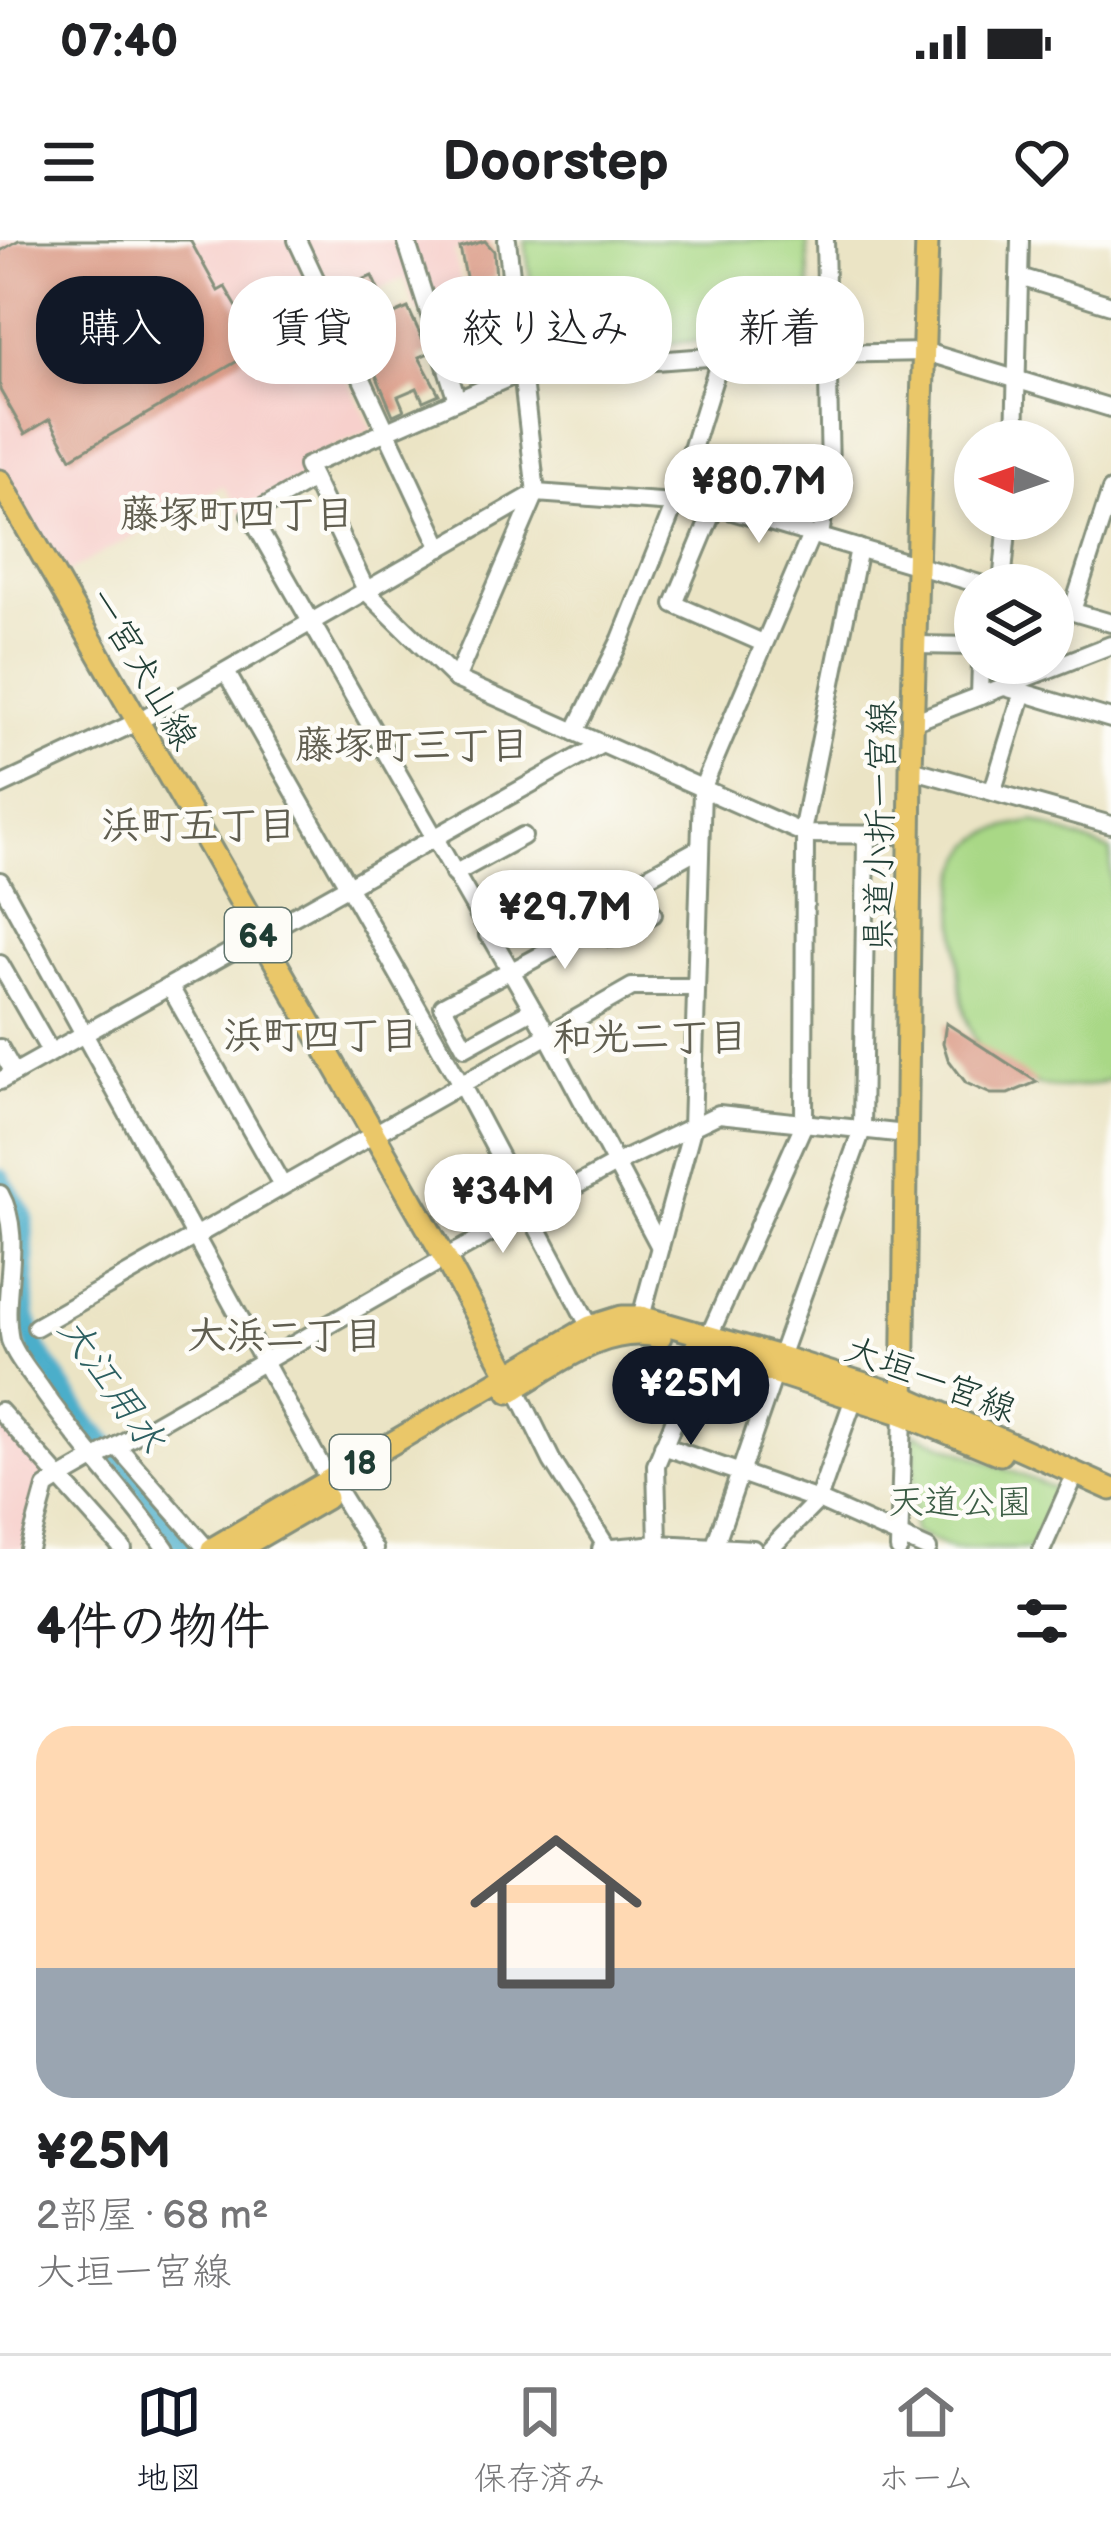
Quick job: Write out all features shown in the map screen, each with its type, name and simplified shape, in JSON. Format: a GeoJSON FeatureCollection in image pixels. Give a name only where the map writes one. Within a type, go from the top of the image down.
{"type":"FeatureCollection","features":[{"type":"Feature","properties":{"kind":"main road","name":"県道小折一宮線"},"geometry":{"type":"LineString","coordinates":[[903,1405],[911,769],[927,240]]}},
{"type":"Feature","properties":{"kind":"main road","name":"一宮犬山線"},"geometry":{"type":"LineString","coordinates":[[2,488],[513,1382]]}},
{"type":"Feature","properties":{"kind":"main road","name":"大垣一宮線"},"geometry":{"type":"LineString","coordinates":[[513,1382],[590,1327],[622,1317],[641,1317],[903,1405],[1111,1489]]}},
{"type":"Feature","properties":{"kind":"main road","name":"大垣一宮線"},"geometry":{"type":"LineString","coordinates":[[209,1549],[334,1485],[513,1382],[600,1341],[640,1332],[707,1342]]}},
{"type":"Feature","properties":{"kind":"main road","name":"大垣一宮線"},"geometry":{"type":"LineString","coordinates":[[777,1365],[854,1398],[903,1405],[1111,1502]]}},
{"type":"Feature","properties":{"kind":"main road","name":"大垣一宮線"},"geometry":{"type":"LineString","coordinates":[[238,1549],[334,1485]]}},
{"type":"Feature","properties":{"kind":"street"},"geometry":{"type":"LineString","coordinates":[[297,240],[441,548]]}},
{"type":"Feature","properties":{"kind":"street"},"geometry":{"type":"LineString","coordinates":[[406,240],[457,400]]}},
{"type":"Feature","properties":{"kind":"street"},"geometry":{"type":"LineString","coordinates":[[507,240],[512,276]]}},
{"type":"Feature","properties":{"kind":"street"},"geometry":{"type":"LineString","coordinates":[[825,240],[826,276]]}},
{"type":"Feature","properties":{"kind":"street"},"geometry":{"type":"LineString","coordinates":[[1016,420],[1020,240]]}},
{"type":"Feature","properties":{"kind":"street"},"geometry":{"type":"LineString","coordinates":[[1020,277],[1111,305]]}},
{"type":"Feature","properties":{"kind":"street"},"geometry":{"type":"LineString","coordinates":[[864,353],[926,352],[1111,408]]}},
{"type":"Feature","properties":{"kind":"street"},"geometry":{"type":"LineString","coordinates":[[494,384],[307,466],[368,592],[456,679],[804,833],[911,835]]}},
{"type":"Feature","properties":{"kind":"street"},"geometry":{"type":"LineString","coordinates":[[456,679],[536,493],[525,384]]}},
{"type":"Feature","properties":{"kind":"street"},"geometry":{"type":"LineString","coordinates":[[575,732],[621,639],[676,501],[712,384]]}},
{"type":"Feature","properties":{"kind":"street"},"geometry":{"type":"LineString","coordinates":[[641,1317],[692,1129],[702,788],[763,644],[816,536],[830,470],[828,384]]}},
{"type":"Feature","properties":{"kind":"street"},"geometry":{"type":"LineString","coordinates":[[313,479],[250,514],[547,1034],[660,1247]]}},
{"type":"Feature","properties":{"kind":"street"},"geometry":{"type":"LineString","coordinates":[[1074,605],[1111,490]]}},
{"type":"Feature","properties":{"kind":"street"},"geometry":{"type":"LineString","coordinates":[[0,786],[137,722],[536,493],[715,506],[954,576]]}},
{"type":"Feature","properties":{"kind":"street"},"geometry":{"type":"LineString","coordinates":[[715,506],[674,604],[763,644]]}},
{"type":"Feature","properties":{"kind":"street"},"geometry":{"type":"LineString","coordinates":[[658,1544],[656,1478],[663,1446],[804,1124],[804,833],[859,548]]}},
{"type":"Feature","properties":{"kind":"street"},"geometry":{"type":"LineString","coordinates":[[1074,612],[1111,622]]}},
{"type":"Feature","properties":{"kind":"street"},"geometry":{"type":"LineString","coordinates":[[916,645],[954,646]]}},
{"type":"Feature","properties":{"kind":"street"},"geometry":{"type":"LineString","coordinates":[[913,722],[980,696],[1014,690],[1111,645]]}},
{"type":"Feature","properties":{"kind":"street"},"geometry":{"type":"LineString","coordinates":[[226,672],[461,1084],[590,1327]]}},
{"type":"Feature","properties":{"kind":"street"},"geometry":{"type":"LineString","coordinates":[[980,684],[980,696]]}},
{"type":"Feature","properties":{"kind":"street"},"geometry":{"type":"LineString","coordinates":[[993,790],[1014,684]]}},
{"type":"Feature","properties":{"kind":"street"},"geometry":{"type":"LineString","coordinates":[[1014,690],[1111,719]]}},
{"type":"Feature","properties":{"kind":"street"},"geometry":{"type":"LineString","coordinates":[[0,1048],[7,1077],[602,744]]}},
{"type":"Feature","properties":{"kind":"street"},"geometry":{"type":"LineString","coordinates":[[911,769],[1111,825]]}},
{"type":"Feature","properties":{"kind":"street"},"geometry":{"type":"LineString","coordinates":[[454,874],[523,836]]}},
{"type":"Feature","properties":{"kind":"street"},"geometry":{"type":"LineString","coordinates":[[715,1545],[862,1130],[866,836]]}},
{"type":"Feature","properties":{"kind":"street"},"geometry":{"type":"LineString","coordinates":[[636,884],[700,848]]}},
{"type":"Feature","properties":{"kind":"street"},"geometry":{"type":"LineString","coordinates":[[0,881],[262,1364],[374,1549]]}},
{"type":"Feature","properties":{"kind":"street"},"geometry":{"type":"LineString","coordinates":[[488,934],[557,898]]}},
{"type":"Feature","properties":{"kind":"street"},"geometry":{"type":"LineString","coordinates":[[532,1010],[465,1047],[443,1006],[595,926]]}},
{"type":"Feature","properties":{"kind":"street"},"geometry":{"type":"LineString","coordinates":[[0,964],[51,1053]]}},
{"type":"Feature","properties":{"kind":"street"},"geometry":{"type":"LineString","coordinates":[[170,987],[282,1185]]}},
{"type":"Feature","properties":{"kind":"street"},"geometry":{"type":"LineString","coordinates":[[36,1328],[632,987],[694,987]]}},
{"type":"Feature","properties":{"kind":"street"},"geometry":{"type":"LineString","coordinates":[[29,1549],[46,1487],[617,1163],[718,1114],[906,1134]]}},
{"type":"Feature","properties":{"kind":"street"},"geometry":{"type":"LineString","coordinates":[[0,1193],[10,1231],[4,1312],[11,1346],[61,1421],[166,1549]]}},
{"type":"Feature","properties":{"kind":"street"},"geometry":{"type":"LineString","coordinates":[[513,1382],[552,1461],[605,1548],[658,1544],[753,1549]]}},
{"type":"Feature","properties":{"kind":"street"},"geometry":{"type":"LineString","coordinates":[[770,1549],[818,1500],[854,1398]]}},
{"type":"Feature","properties":{"kind":"street"},"geometry":{"type":"LineString","coordinates":[[900,1543],[903,1405]]}},
{"type":"Feature","properties":{"kind":"street"},"geometry":{"type":"LineString","coordinates":[[0,1411],[119,1547]]}},
{"type":"Feature","properties":{"kind":"street"},"geometry":{"type":"LineString","coordinates":[[663,1446],[818,1500],[900,1543],[928,1549]]}},
{"type":"Feature","properties":{"kind":"street"},"geometry":{"type":"LineString","coordinates":[[116,1447],[209,1549]]}},
{"type":"Feature","properties":{"kind":"street"},"geometry":{"type":"LineString","coordinates":[[1042,1549],[1072,1484]]}},
{"type":"Feature","properties":{"kind":"shaded area"},"geometry":{"type":"Polygon","coordinates":[[[0,240],[500,240],[454,251],[460,276],[420,276],[417,313],[404,278],[396,282],[396,276],[228,276],[228,384],[350,384],[373,430],[300,462],[307,477],[241,514],[223,486],[61,576],[0,471],[0,240]]]}},
{"type":"Feature","properties":{"kind":"shaded area"},"geometry":{"type":"Polygon","coordinates":[[[0,1416],[48,1468],[24,1549],[0,1549],[0,1416]]]}},
{"type":"Feature","properties":{"kind":"green space"},"geometry":{"type":"Polygon","coordinates":[[[525,240],[807,240],[809,276],[696,276],[696,341],[672,343],[672,276],[530,276],[525,240]]]}},
{"type":"Feature","properties":{"kind":"green space"},"geometry":{"type":"Polygon","coordinates":[[[1034,821],[1111,851],[1111,1079],[1094,1084],[1057,1088],[1005,1071],[979,1046],[964,1008],[955,905],[963,860],[982,837],[1034,821]]]}},
{"type":"Feature","properties":{"kind":"green space","name":"天道公園"},"geometry":{"type":"Polygon","coordinates":[[[914,1433],[1059,1490],[1031,1549],[952,1549],[913,1532],[914,1433]]]}},
{"type":"Feature","properties":{"kind":"building"},"geometry":{"type":"Polygon","coordinates":[[[19,240],[190,240],[218,291],[225,287],[228,292],[228,367],[204,381],[204,276],[36,276],[36,384],[198,384],[71,458],[50,419],[25,434],[0,390],[0,251],[19,240]]]}},
{"type":"Feature","properties":{"kind":"building"},"geometry":{"type":"Polygon","coordinates":[[[485,241],[494,251],[496,276],[466,276],[460,248],[485,241]]]}},
{"type":"Feature","properties":{"kind":"building"},"geometry":{"type":"Polygon","coordinates":[[[408,308],[420,334],[420,384],[434,384],[439,394],[423,401],[417,388],[398,396],[404,410],[393,415],[380,384],[396,384],[396,313],[408,308]]]}},
{"type":"Feature","properties":{"kind":"building"},"geometry":{"type":"Polygon","coordinates":[[[946,1023],[1037,1082],[1008,1094],[991,1094],[966,1083],[948,1059],[943,1043],[946,1023]]]}},
{"type":"Feature","properties":{"kind":"waterway","name":"大江用水"},"geometry":{"type":"LineString","coordinates":[[0,1179],[23,1216],[25,1315],[37,1350],[87,1425],[131,1470],[188,1549]]}},
{"type":"Feature","properties":{"kind":"district","name":"藤塚町四丁目"},"geometry":{"type":"Point","coordinates":[237,513]}},
{"type":"Feature","properties":{"kind":"district","name":"藤塚町三丁目"},"geometry":{"type":"Point","coordinates":[412,744]}},
{"type":"Feature","properties":{"kind":"district","name":"浜町五丁目"},"geometry":{"type":"Point","coordinates":[199,824]}},
{"type":"Feature","properties":{"kind":"district","name":"浜町四丁目"},"geometry":{"type":"Point","coordinates":[321,1034]}},
{"type":"Feature","properties":{"kind":"district","name":"和光二丁目"},"geometry":{"type":"Point","coordinates":[650,1036]}},
{"type":"Feature","properties":{"kind":"district","name":"大浜二丁目"},"geometry":{"type":"Point","coordinates":[285,1334]}}]}
